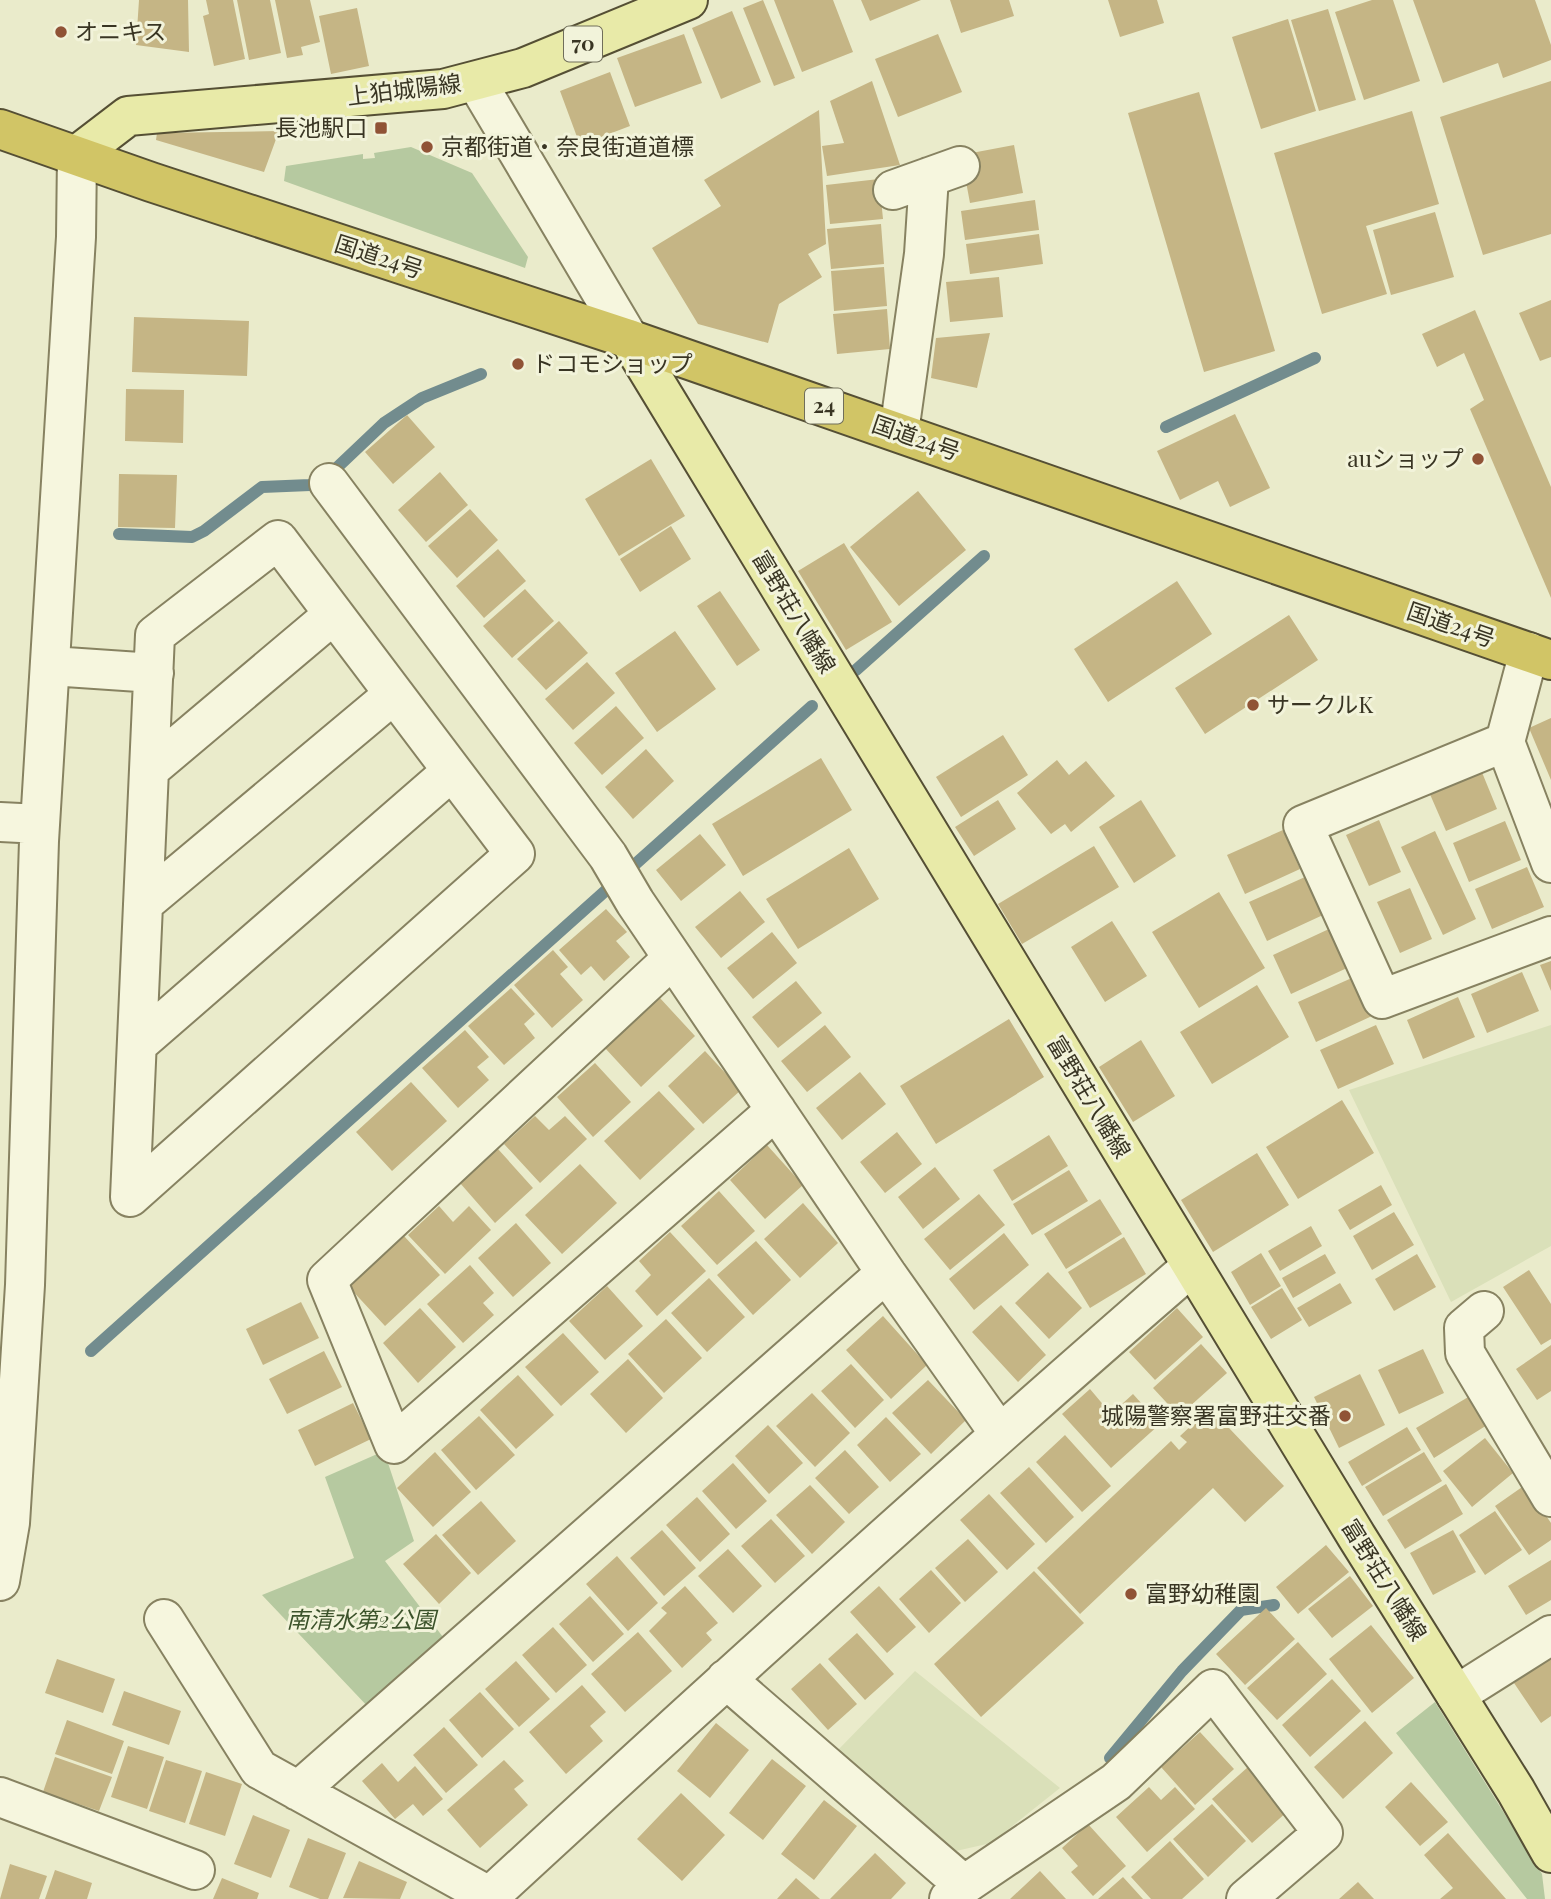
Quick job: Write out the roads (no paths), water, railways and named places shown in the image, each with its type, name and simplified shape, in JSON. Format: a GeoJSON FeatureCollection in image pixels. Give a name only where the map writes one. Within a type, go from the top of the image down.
{"type":"FeatureCollection","features":[{"type":"Feature","properties":{"kind":"highway","name":"国道24号"},"geometry":{"type":"LineString","coordinates":[[0,129],[629,339],[1540,656]]}},
{"type":"Feature","properties":{"kind":"main road","name":"上狛城陽線"},"geometry":{"type":"LineString","coordinates":[[77,155],[128,116],[443,89],[476,81],[523,68],[688,0]]}},
{"type":"Feature","properties":{"kind":"main road","name":"富野荘八幡線"},"geometry":{"type":"LineString","coordinates":[[629,339],[1192,1266],[1517,1791],[1551,1853]]}},
{"type":"Feature","properties":{"kind":"street"},"geometry":{"type":"LineString","coordinates":[[476,81],[629,339]]}},
{"type":"Feature","properties":{"kind":"street"},"geometry":{"type":"LineString","coordinates":[[0,1581],[10,1523],[25,1285],[40,832],[76,237],[77,155]]}},
{"type":"Feature","properties":{"kind":"street"},"geometry":{"type":"LineString","coordinates":[[893,190],[944,172],[924,254],[899,432]]}},
{"type":"Feature","properties":{"kind":"street"},"geometry":{"type":"LineString","coordinates":[[329,482],[608,856],[635,902],[886,1273],[999,1433]]}},
{"type":"Feature","properties":{"kind":"street"},"geometry":{"type":"LineString","coordinates":[[278,540],[515,854],[131,1197],[154,674],[155,635],[278,540]]}},
{"type":"Feature","properties":{"kind":"street"},"geometry":{"type":"LineString","coordinates":[[149,770],[334,614]]}},
{"type":"Feature","properties":{"kind":"street"},"geometry":{"type":"LineString","coordinates":[[1540,656],[1505,743],[1551,863]]}},
{"type":"Feature","properties":{"kind":"street"},"geometry":{"type":"LineString","coordinates":[[51,666],[154,674]]}},
{"type":"Feature","properties":{"kind":"street"},"geometry":{"type":"LineString","coordinates":[[143,904],[394,694]]}},
{"type":"Feature","properties":{"kind":"street"},"geometry":{"type":"LineString","coordinates":[[1505,743],[1303,825],[1382,999],[1551,936]]}},
{"type":"Feature","properties":{"kind":"street"},"geometry":{"type":"LineString","coordinates":[[138,1044],[452,771]]}},
{"type":"Feature","properties":{"kind":"street"},"geometry":{"type":"LineString","coordinates":[[0,822],[40,832]]}},
{"type":"Feature","properties":{"kind":"street"},"geometry":{"type":"LineString","coordinates":[[0,839],[40,832]]}},
{"type":"Feature","properties":{"kind":"street"},"geometry":{"type":"LineString","coordinates":[[673,958],[327,1280],[394,1444],[776,1110]]}},
{"type":"Feature","properties":{"kind":"street"},"geometry":{"type":"LineString","coordinates":[[164,1619],[259,1769],[473,1894],[726,1679],[999,1433],[1192,1266]]}},
{"type":"Feature","properties":{"kind":"street"},"geometry":{"type":"LineString","coordinates":[[298,1791],[886,1273]]}},
{"type":"Feature","properties":{"kind":"street"},"geometry":{"type":"LineString","coordinates":[[1484,1311],[1464,1328],[1465,1353],[1551,1497]]}},
{"type":"Feature","properties":{"kind":"street"},"geometry":{"type":"LineString","coordinates":[[1456,1695],[1551,1635]]}},
{"type":"Feature","properties":{"kind":"street"},"geometry":{"type":"LineString","coordinates":[[726,1679],[957,1892],[1116,1782],[1213,1689],[1323,1833],[1246,1899]]}},
{"type":"Feature","properties":{"kind":"street"},"geometry":{"type":"LineString","coordinates":[[0,1797],[195,1870]]}},
{"type":"Feature","properties":{"kind":"waterway"},"geometry":{"type":"LineString","coordinates":[[1166,427],[1315,358]]}},
{"type":"Feature","properties":{"kind":"waterway"},"geometry":{"type":"LineString","coordinates":[[119,534],[192,537],[262,487],[310,485],[326,478],[384,423],[422,398],[481,374]]}},
{"type":"Feature","properties":{"kind":"waterway"},"geometry":{"type":"LineString","coordinates":[[856,670],[984,556]]}},
{"type":"Feature","properties":{"kind":"waterway"},"geometry":{"type":"LineString","coordinates":[[91,1351],[812,706]]}},
{"type":"Feature","properties":{"kind":"waterway"},"geometry":{"type":"LineString","coordinates":[[1110,1758],[1182,1671],[1241,1610],[1274,1605]]}},
{"type":"Feature","properties":{"kind":"place","name":"オニキス"},"geometry":{"type":"Point","coordinates":[61,32]}},
{"type":"Feature","properties":{"kind":"place","name":"長池駅口"},"geometry":{"type":"Point","coordinates":[381,128]}},
{"type":"Feature","properties":{"kind":"place","name":"京都街道・奈良街道道標"},"geometry":{"type":"Point","coordinates":[427,147]}},
{"type":"Feature","properties":{"kind":"place","name":"ドコモショップ"},"geometry":{"type":"Point","coordinates":[518,364]}},
{"type":"Feature","properties":{"kind":"place","name":"auショップ"},"geometry":{"type":"Point","coordinates":[1478,459]}},
{"type":"Feature","properties":{"kind":"place","name":"サークルK"},"geometry":{"type":"Point","coordinates":[1253,705]}},
{"type":"Feature","properties":{"kind":"place","name":"城陽警察署富野荘交番"},"geometry":{"type":"Point","coordinates":[1345,1416]}},
{"type":"Feature","properties":{"kind":"place","name":"富野幼稚園"},"geometry":{"type":"Point","coordinates":[1131,1594]}},
{"type":"Feature","properties":{"kind":"park label","name":"南清水第2公園"},"geometry":{"type":"Point","coordinates":[361,1620]}}]}
